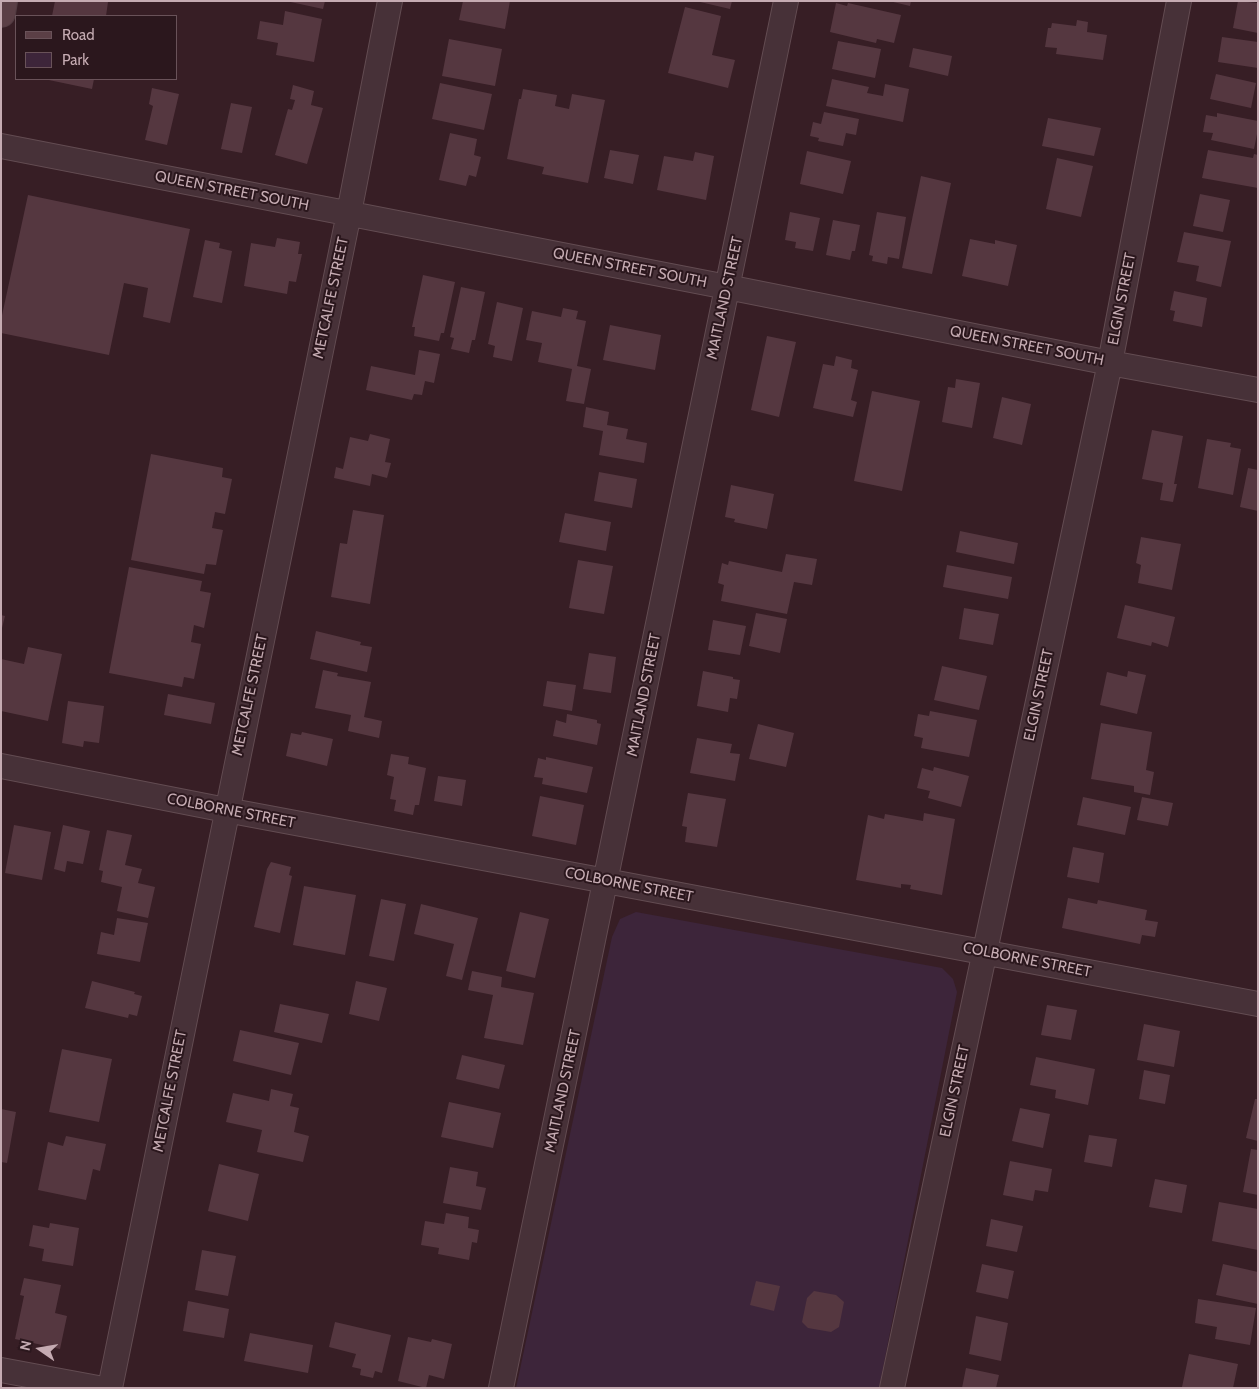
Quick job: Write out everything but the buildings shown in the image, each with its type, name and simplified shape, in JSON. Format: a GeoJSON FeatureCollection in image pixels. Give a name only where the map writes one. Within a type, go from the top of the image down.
{"type":"FeatureCollection","features":[{"type":"Feature","properties":{"kind":"street"},"geometry":{"type":"LineString","coordinates":[[1,13],[3,1]]}},
{"type":"Feature","properties":{"kind":"street","name":"METCALFE STREET"},"geometry":{"type":"LineString","coordinates":[[110,1388],[226,810],[349,213],[390,1]]}},
{"type":"Feature","properties":{"kind":"street","name":"MAITLAND STREET"},"geometry":{"type":"LineString","coordinates":[[501,1388],[786,1]]}},
{"type":"Feature","properties":{"kind":"street","name":"ELGIN STREET"},"geometry":{"type":"LineString","coordinates":[[892,1388],[1110,363],[1179,1]]}},
{"type":"Feature","properties":{"kind":"street","name":"QUEEN STREET SOUTH"},"geometry":{"type":"LineString","coordinates":[[1,146],[727,286],[1110,363],[1258,390]]}},
{"type":"Feature","properties":{"kind":"street","name":"COLBORNE STREET"},"geometry":{"type":"LineString","coordinates":[[1,766],[1258,1004]]}},
{"type":"Feature","properties":{"kind":"street"},"geometry":{"type":"LineString","coordinates":[[1,1370],[98,1388]]}},
{"type":"Feature","properties":{"kind":"green space"},"geometry":{"type":"Polygon","coordinates":[[[636,912],[942,968],[953,979],[957,992],[879,1388],[516,1388],[612,937],[620,919],[636,912]]]}}]}
